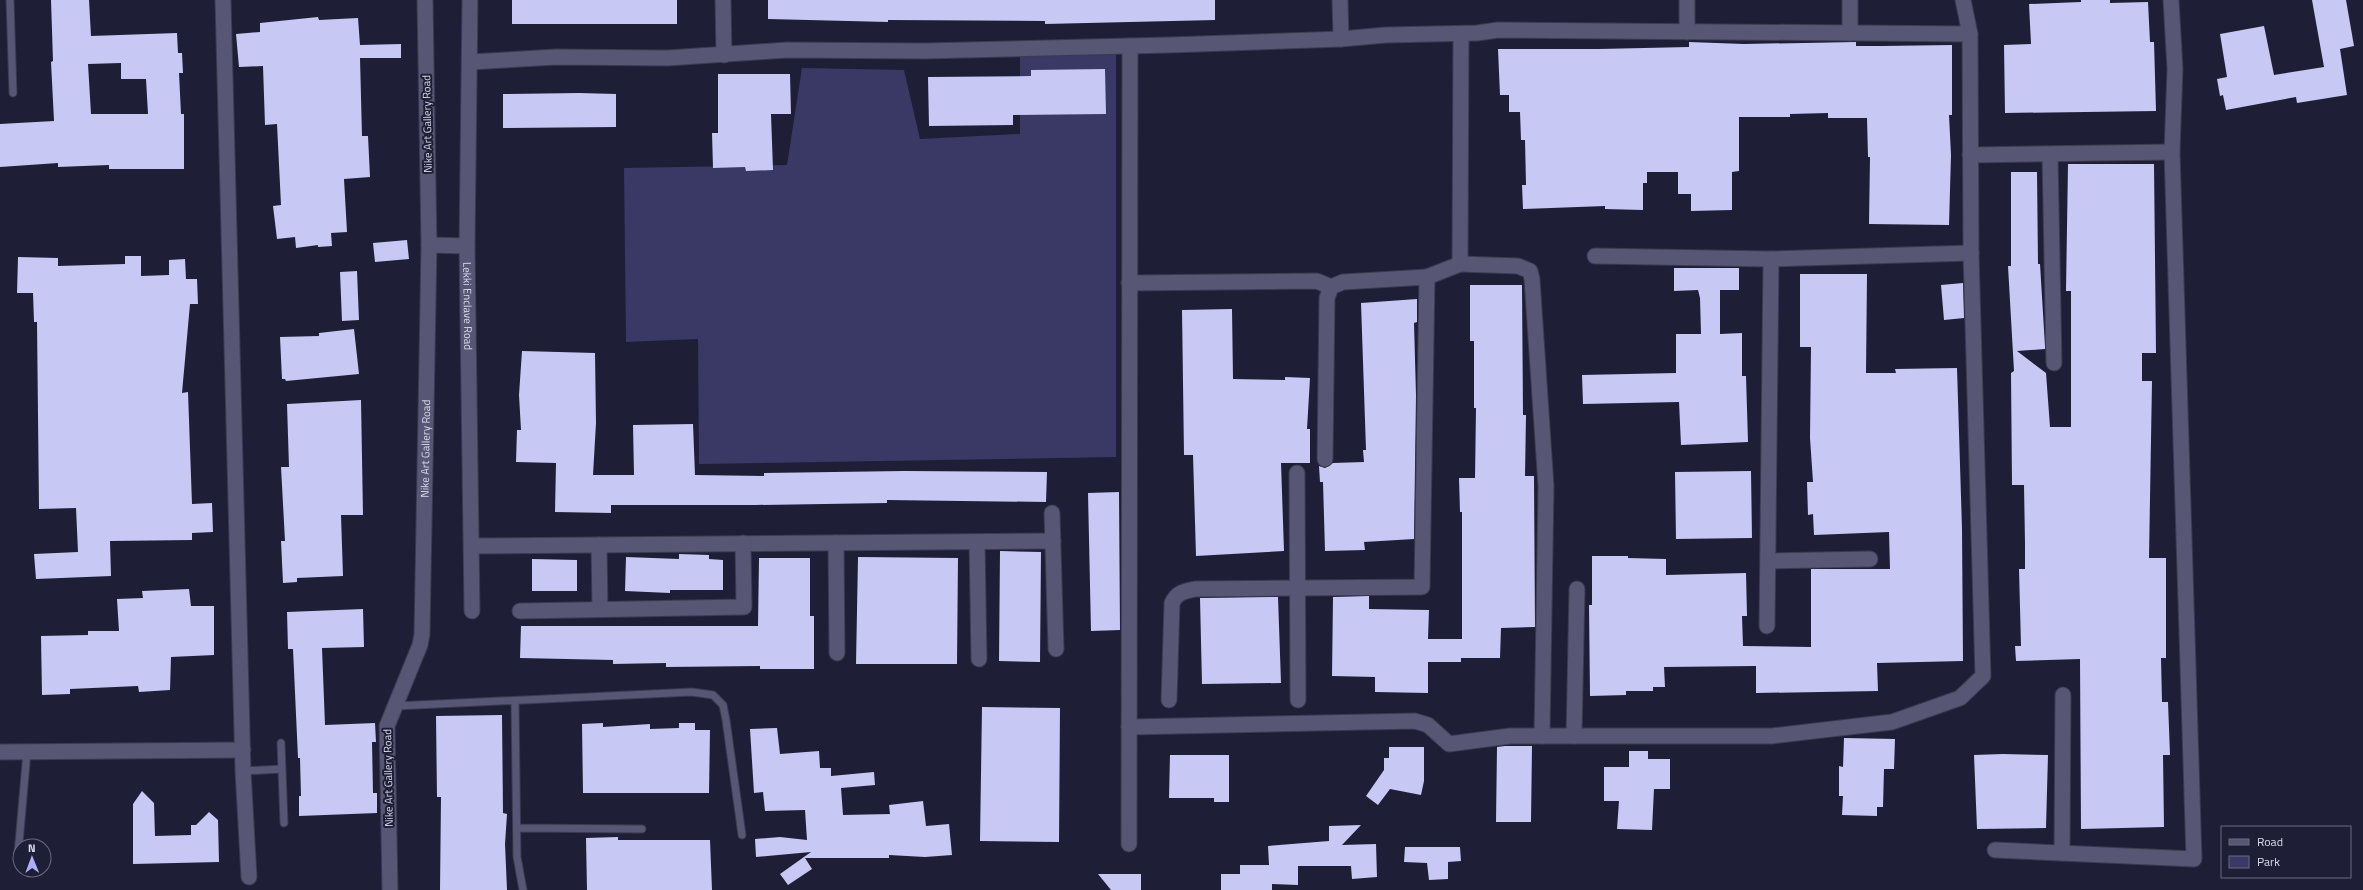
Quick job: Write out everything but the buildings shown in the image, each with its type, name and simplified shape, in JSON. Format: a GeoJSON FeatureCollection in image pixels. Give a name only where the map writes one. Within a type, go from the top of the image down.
{"type":"FeatureCollection","features":[{"type":"Feature","properties":{"kind":"street"},"geometry":{"type":"LineString","coordinates":[[223,0],[243,771],[249,877]]}},
{"type":"Feature","properties":{"kind":"street","name":"Nike Art Gallery Road"},"geometry":{"type":"LineString","coordinates":[[390,890],[388,722],[396,706],[420,645],[422,634],[428,245],[424,0]]}},
{"type":"Feature","properties":{"kind":"street","name":"Lekki Enclave Road"},"geometry":{"type":"LineString","coordinates":[[470,0],[467,246],[472,611]]}},
{"type":"Feature","properties":{"kind":"street"},"geometry":{"type":"LineString","coordinates":[[723,0],[724,55]]}},
{"type":"Feature","properties":{"kind":"street"},"geometry":{"type":"LineString","coordinates":[[1340,0],[1341,39]]}},
{"type":"Feature","properties":{"kind":"street"},"geometry":{"type":"LineString","coordinates":[[1687,0],[1687,32]]}},
{"type":"Feature","properties":{"kind":"street"},"geometry":{"type":"LineString","coordinates":[[1850,0],[1850,33]]}},
{"type":"Feature","properties":{"kind":"street"},"geometry":{"type":"LineString","coordinates":[[1129,727],[1415,720],[1428,725],[1449,744],[1510,736],[1772,736],[1892,722],[1960,698],[1983,676],[1971,254],[1970,34],[1963,0]]}},
{"type":"Feature","properties":{"kind":"street"},"geometry":{"type":"LineString","coordinates":[[1995,850],[2194,859],[2172,152],[2175,69],[2171,0]]}},
{"type":"Feature","properties":{"kind":"street"},"geometry":{"type":"LineString","coordinates":[[470,62],[556,57],[668,58],[786,50],[924,51],[1130,46],[1341,39],[1386,35],[1461,34],[1498,30],[1970,34]]}},
{"type":"Feature","properties":{"kind":"street"},"geometry":{"type":"LineString","coordinates":[[1460,264],[1461,34]]}},
{"type":"Feature","properties":{"kind":"street"},"geometry":{"type":"LineString","coordinates":[[1129,844],[1130,46]]}},
{"type":"Feature","properties":{"kind":"street"},"geometry":{"type":"LineString","coordinates":[[1970,155],[2172,152]]}},
{"type":"Feature","properties":{"kind":"street"},"geometry":{"type":"LineString","coordinates":[[2050,155],[2054,363]]}},
{"type":"Feature","properties":{"kind":"street"},"geometry":{"type":"LineString","coordinates":[[428,245],[467,246]]}},
{"type":"Feature","properties":{"kind":"street"},"geometry":{"type":"LineString","coordinates":[[1595,256],[1771,259],[1971,254]]}},
{"type":"Feature","properties":{"kind":"street"},"geometry":{"type":"LineString","coordinates":[[1767,626],[1771,259]]}},
{"type":"Feature","properties":{"kind":"street"},"geometry":{"type":"LineString","coordinates":[[1129,283],[1317,281],[1331,287],[1343,282],[1427,277],[1460,264],[1518,266],[1530,271],[1532,279],[1546,486],[1542,736]]}},
{"type":"Feature","properties":{"kind":"street"},"geometry":{"type":"LineString","coordinates":[[1169,700],[1172,603],[1175,597],[1182,592],[1195,589],[1422,587],[1427,277]]}},
{"type":"Feature","properties":{"kind":"street"},"geometry":{"type":"LineString","coordinates":[[1325,459],[1327,298],[1331,287]]}},
{"type":"Feature","properties":{"kind":"street"},"geometry":{"type":"LineString","coordinates":[[1297,473],[1298,700]]}},
{"type":"Feature","properties":{"kind":"street"},"geometry":{"type":"LineString","coordinates":[[1052,513],[1056,649]]}},
{"type":"Feature","properties":{"kind":"street"},"geometry":{"type":"LineString","coordinates":[[472,546],[1053,541]]}},
{"type":"Feature","properties":{"kind":"street"},"geometry":{"type":"LineString","coordinates":[[977,542],[979,659]]}},
{"type":"Feature","properties":{"kind":"street"},"geometry":{"type":"LineString","coordinates":[[520,611],[744,607],[743,543]]}},
{"type":"Feature","properties":{"kind":"street"},"geometry":{"type":"LineString","coordinates":[[836,543],[837,653]]}},
{"type":"Feature","properties":{"kind":"street"},"geometry":{"type":"LineString","coordinates":[[599,545],[600,610]]}},
{"type":"Feature","properties":{"kind":"street"},"geometry":{"type":"LineString","coordinates":[[1768,561],[1870,559]]}},
{"type":"Feature","properties":{"kind":"street"},"geometry":{"type":"LineString","coordinates":[[1574,736],[1577,589]]}},
{"type":"Feature","properties":{"kind":"street"},"geometry":{"type":"LineString","coordinates":[[2062,853],[2063,695]]}},
{"type":"Feature","properties":{"kind":"street"},"geometry":{"type":"LineString","coordinates":[[0,752],[243,750]]}},
{"type":"Feature","properties":{"kind":"lane"},"geometry":{"type":"LineString","coordinates":[[10,0],[13,93]]}},
{"type":"Feature","properties":{"kind":"lane"},"geometry":{"type":"LineString","coordinates":[[396,706],[515,702],[692,692],[713,695],[723,706],[726,720],[742,835]]}},
{"type":"Feature","properties":{"kind":"lane"},"geometry":{"type":"LineString","coordinates":[[515,702],[517,857],[523,890]]}},
{"type":"Feature","properties":{"kind":"lane"},"geometry":{"type":"LineString","coordinates":[[281,743],[284,823]]}},
{"type":"Feature","properties":{"kind":"lane"},"geometry":{"type":"LineString","coordinates":[[19,838],[27,752]]}},
{"type":"Feature","properties":{"kind":"lane"},"geometry":{"type":"LineString","coordinates":[[243,771],[282,769]]}},
{"type":"Feature","properties":{"kind":"lane"},"geometry":{"type":"LineString","coordinates":[[517,828],[642,830]]}},
{"type":"Feature","properties":{"kind":"green space"},"geometry":{"type":"Polygon","coordinates":[[[1116,47],[1116,457],[699,464],[698,339],[626,342],[624,168],[787,165],[802,68],[904,70],[920,139],[1020,134],[1020,55],[1116,47]]]}}]}
